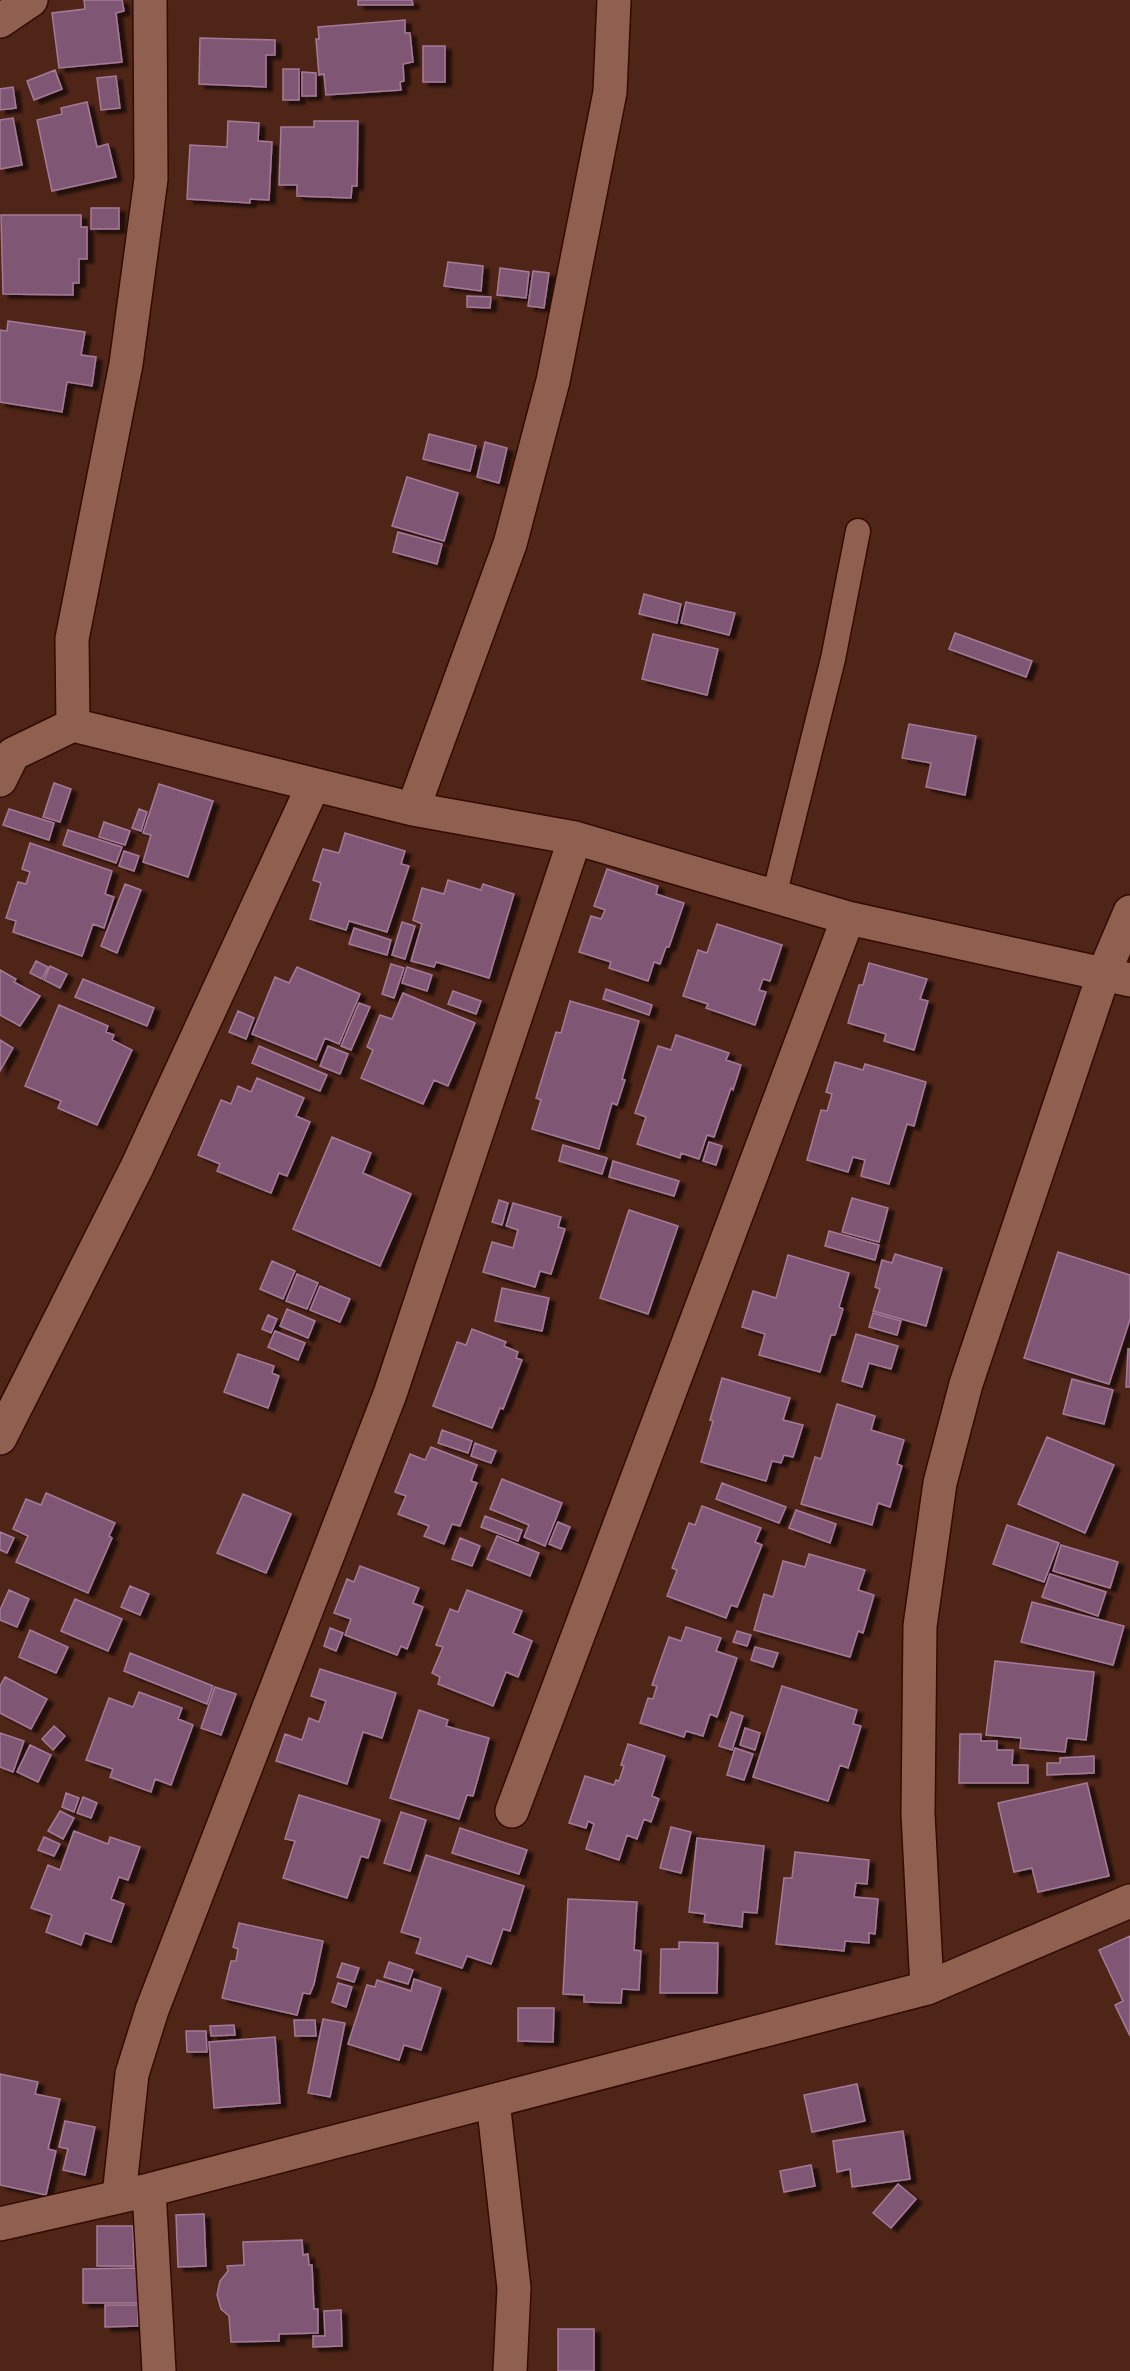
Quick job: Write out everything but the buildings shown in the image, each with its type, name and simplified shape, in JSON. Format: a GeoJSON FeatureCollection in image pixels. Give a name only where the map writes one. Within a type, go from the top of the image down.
{"type":"FeatureCollection","features":[{"type":"Feature","properties":{"kind":"street"},"geometry":{"type":"LineString","coordinates":[[73,725],[72,639],[126,363],[151,179],[150,0]]}},
{"type":"Feature","properties":{"kind":"street"},"geometry":{"type":"LineString","coordinates":[[413,809],[510,544],[553,381],[610,92],[614,0]]}},
{"type":"Feature","properties":{"kind":"street"},"geometry":{"type":"LineString","coordinates":[[0,780],[13,754],[73,725],[413,809],[575,838],[848,918],[1117,976]]}},
{"type":"Feature","properties":{"kind":"street"},"geometry":{"type":"LineString","coordinates":[[0,1438],[136,1167],[313,786]]}},
{"type":"Feature","properties":{"kind":"street"},"geometry":{"type":"LineString","coordinates":[[159,2371],[134,2193],[132,2074],[152,2010],[390,1394],[575,838]]}},
{"type":"Feature","properties":{"kind":"street"},"geometry":{"type":"LineString","coordinates":[[927,1988],[918,1814],[920,1626],[940,1483],[966,1384],[1117,976],[1130,912]]}},
{"type":"Feature","properties":{"kind":"street"},"geometry":{"type":"LineString","coordinates":[[512,1811],[848,918]]}},
{"type":"Feature","properties":{"kind":"street"},"geometry":{"type":"LineString","coordinates":[[0,2224],[134,2193],[927,1988],[1130,1901]]}},
{"type":"Feature","properties":{"kind":"street"},"geometry":{"type":"LineString","coordinates":[[493,2101],[514,2288],[510,2371]]}},
{"type":"Feature","properties":{"kind":"lane"},"geometry":{"type":"LineString","coordinates":[[774,896],[833,659],[858,531]]}}]}
